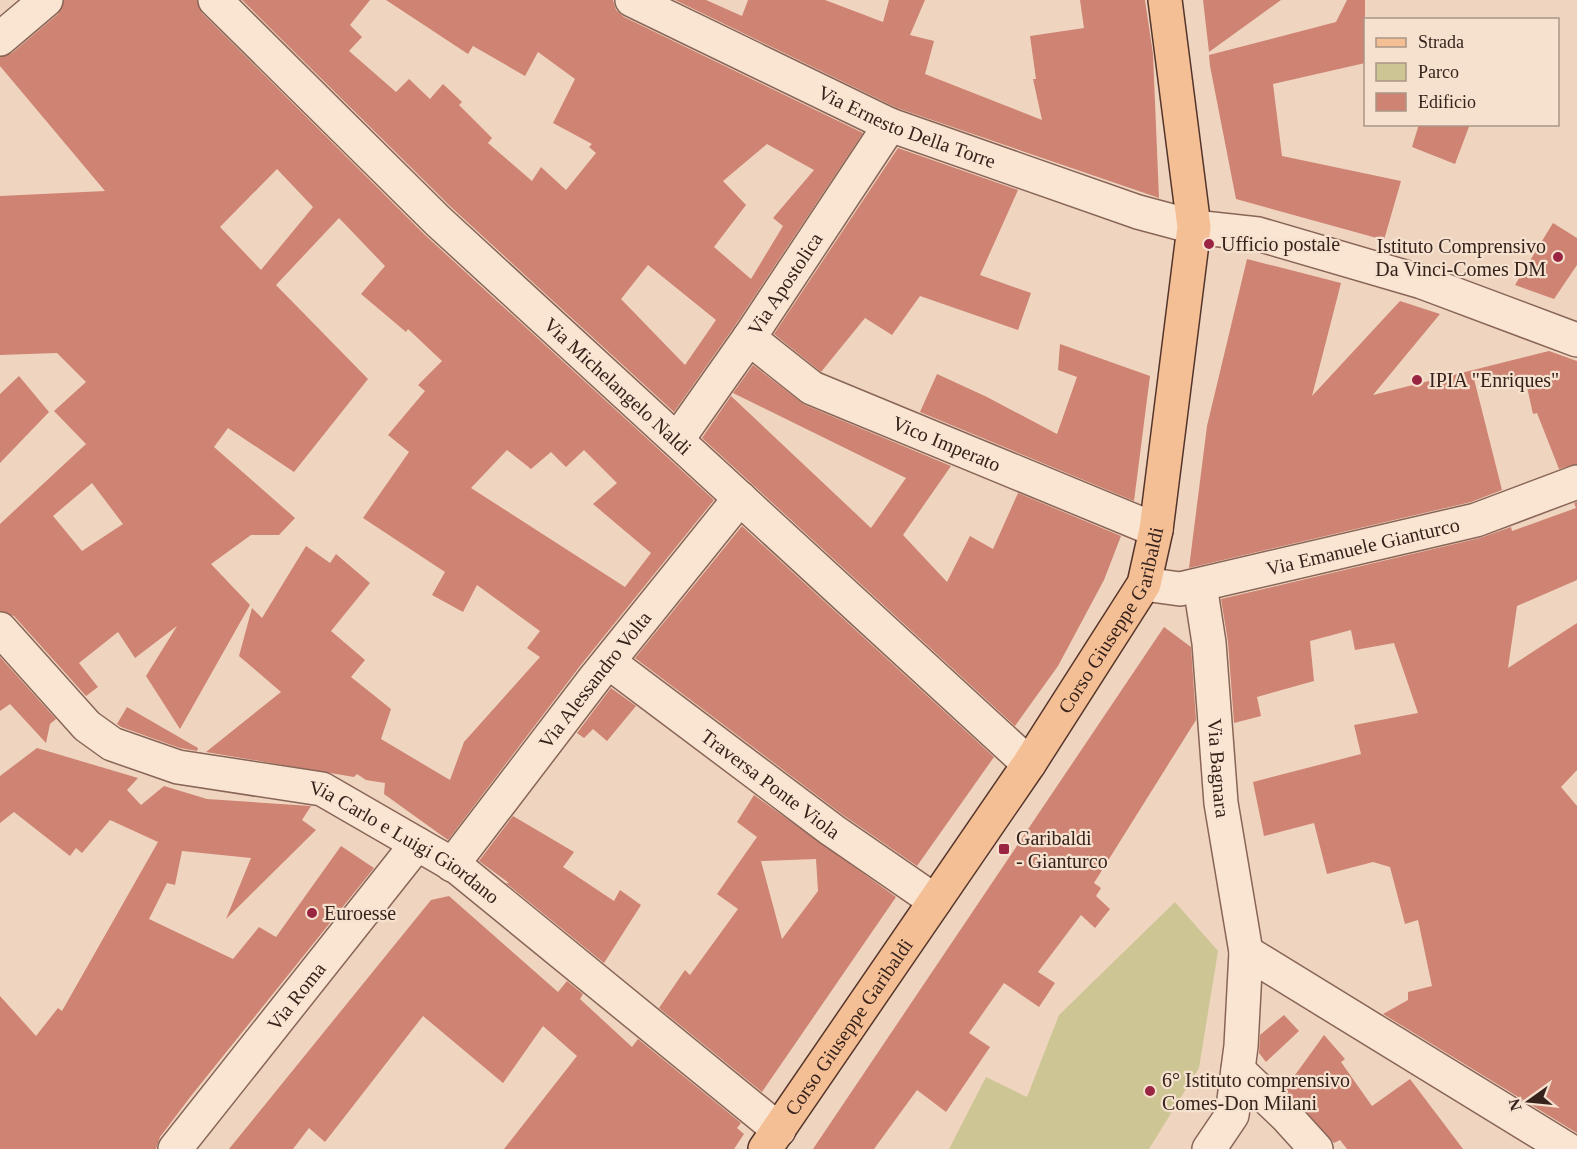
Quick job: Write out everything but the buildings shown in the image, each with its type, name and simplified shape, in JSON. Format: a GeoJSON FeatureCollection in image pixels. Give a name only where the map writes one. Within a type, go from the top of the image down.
{"type":"FeatureCollection","features":[{"type":"Feature","properties":{"kind":"main road","name":"Corso Giuseppe Garibaldi"},"geometry":{"type":"LineString","coordinates":[[772,1139],[1029,764],[1144,584],[1156,530],[1194,227],[1165,0]]}},
{"type":"Feature","properties":{"kind":"street"},"geometry":{"type":"LineString","coordinates":[[0,39],[46,0]]}},
{"type":"Feature","properties":{"kind":"street","name":"Via Michelangelo Naldi"},"geometry":{"type":"LineString","coordinates":[[215,0],[438,221],[1029,764]]}},
{"type":"Feature","properties":{"kind":"street","name":"Via Ernesto Della Torre"},"geometry":{"type":"LineString","coordinates":[[632,0],[890,125],[1138,212],[1194,227],[1258,234],[1422,282],[1577,340]]}},
{"type":"Feature","properties":{"kind":"street","name":"Via Apostolica"},"geometry":{"type":"LineString","coordinates":[[677,440],[749,338],[890,125]]}},
{"type":"Feature","properties":{"kind":"street","name":"Vico Imperato"},"geometry":{"type":"LineString","coordinates":[[749,338],[812,388],[1156,530]]}},
{"type":"Feature","properties":{"kind":"street","name":"Via Emanuele Gianturco"},"geometry":{"type":"LineString","coordinates":[[1144,584],[1180,589],[1476,520],[1577,482]]}},
{"type":"Feature","properties":{"kind":"street","name":"Via Alessandro Volta"},"geometry":{"type":"LineString","coordinates":[[452,865],[595,678],[610,663],[740,498]]}},
{"type":"Feature","properties":{"kind":"street","name":"Via Bagnara"},"geometry":{"type":"LineString","coordinates":[[1200,585],[1209,643],[1221,803],[1246,952],[1238,1070],[1232,1115],[1209,1149]]}},
{"type":"Feature","properties":{"kind":"street","name":"Via Carlo e Luigi Giordano"},"geometry":{"type":"LineString","coordinates":[[0,629],[87,726],[112,744],[178,766],[322,789],[452,865],[772,1139]]}},
{"type":"Feature","properties":{"kind":"street","name":"Traversa Ponte Viola"},"geometry":{"type":"LineString","coordinates":[[610,663],[832,830],[935,901]]}},
{"type":"Feature","properties":{"kind":"street","name":"Via Roma"},"geometry":{"type":"LineString","coordinates":[[175,1149],[417,844]]}},
{"type":"Feature","properties":{"kind":"street"},"geometry":{"type":"LineString","coordinates":[[1246,952],[1567,1149]]}},
{"type":"Feature","properties":{"kind":"street"},"geometry":{"type":"LineString","coordinates":[[1238,1070],[1287,1116],[1316,1149]]}},
{"type":"Feature","properties":{"kind":"green space"},"geometry":{"type":"Polygon","coordinates":[[[1175,902],[1218,951],[1199,1068],[1149,1149],[949,1149],[986,1077],[1027,1097],[1059,1015],[1175,902]]]}},
{"type":"Feature","properties":{"kind":"place","name":"Ufficio postale"},"geometry":{"type":"Point","coordinates":[1209,244]}},
{"type":"Feature","properties":{"kind":"place","name":"Istituto Comprensivo Da Vinci-Comes DM"},"geometry":{"type":"Point","coordinates":[1558,257]}},
{"type":"Feature","properties":{"kind":"place","name":"IPIA \"Enriques\""},"geometry":{"type":"Point","coordinates":[1417,380]}},
{"type":"Feature","properties":{"kind":"place","name":"Garibaldi - Gianturco"},"geometry":{"type":"Point","coordinates":[1004,849]}},
{"type":"Feature","properties":{"kind":"place","name":"Euroesse"},"geometry":{"type":"Point","coordinates":[312,913]}},
{"type":"Feature","properties":{"kind":"place","name":"6° Istituto comprensivo Comes-Don Milani"},"geometry":{"type":"Point","coordinates":[1150,1091]}}]}
